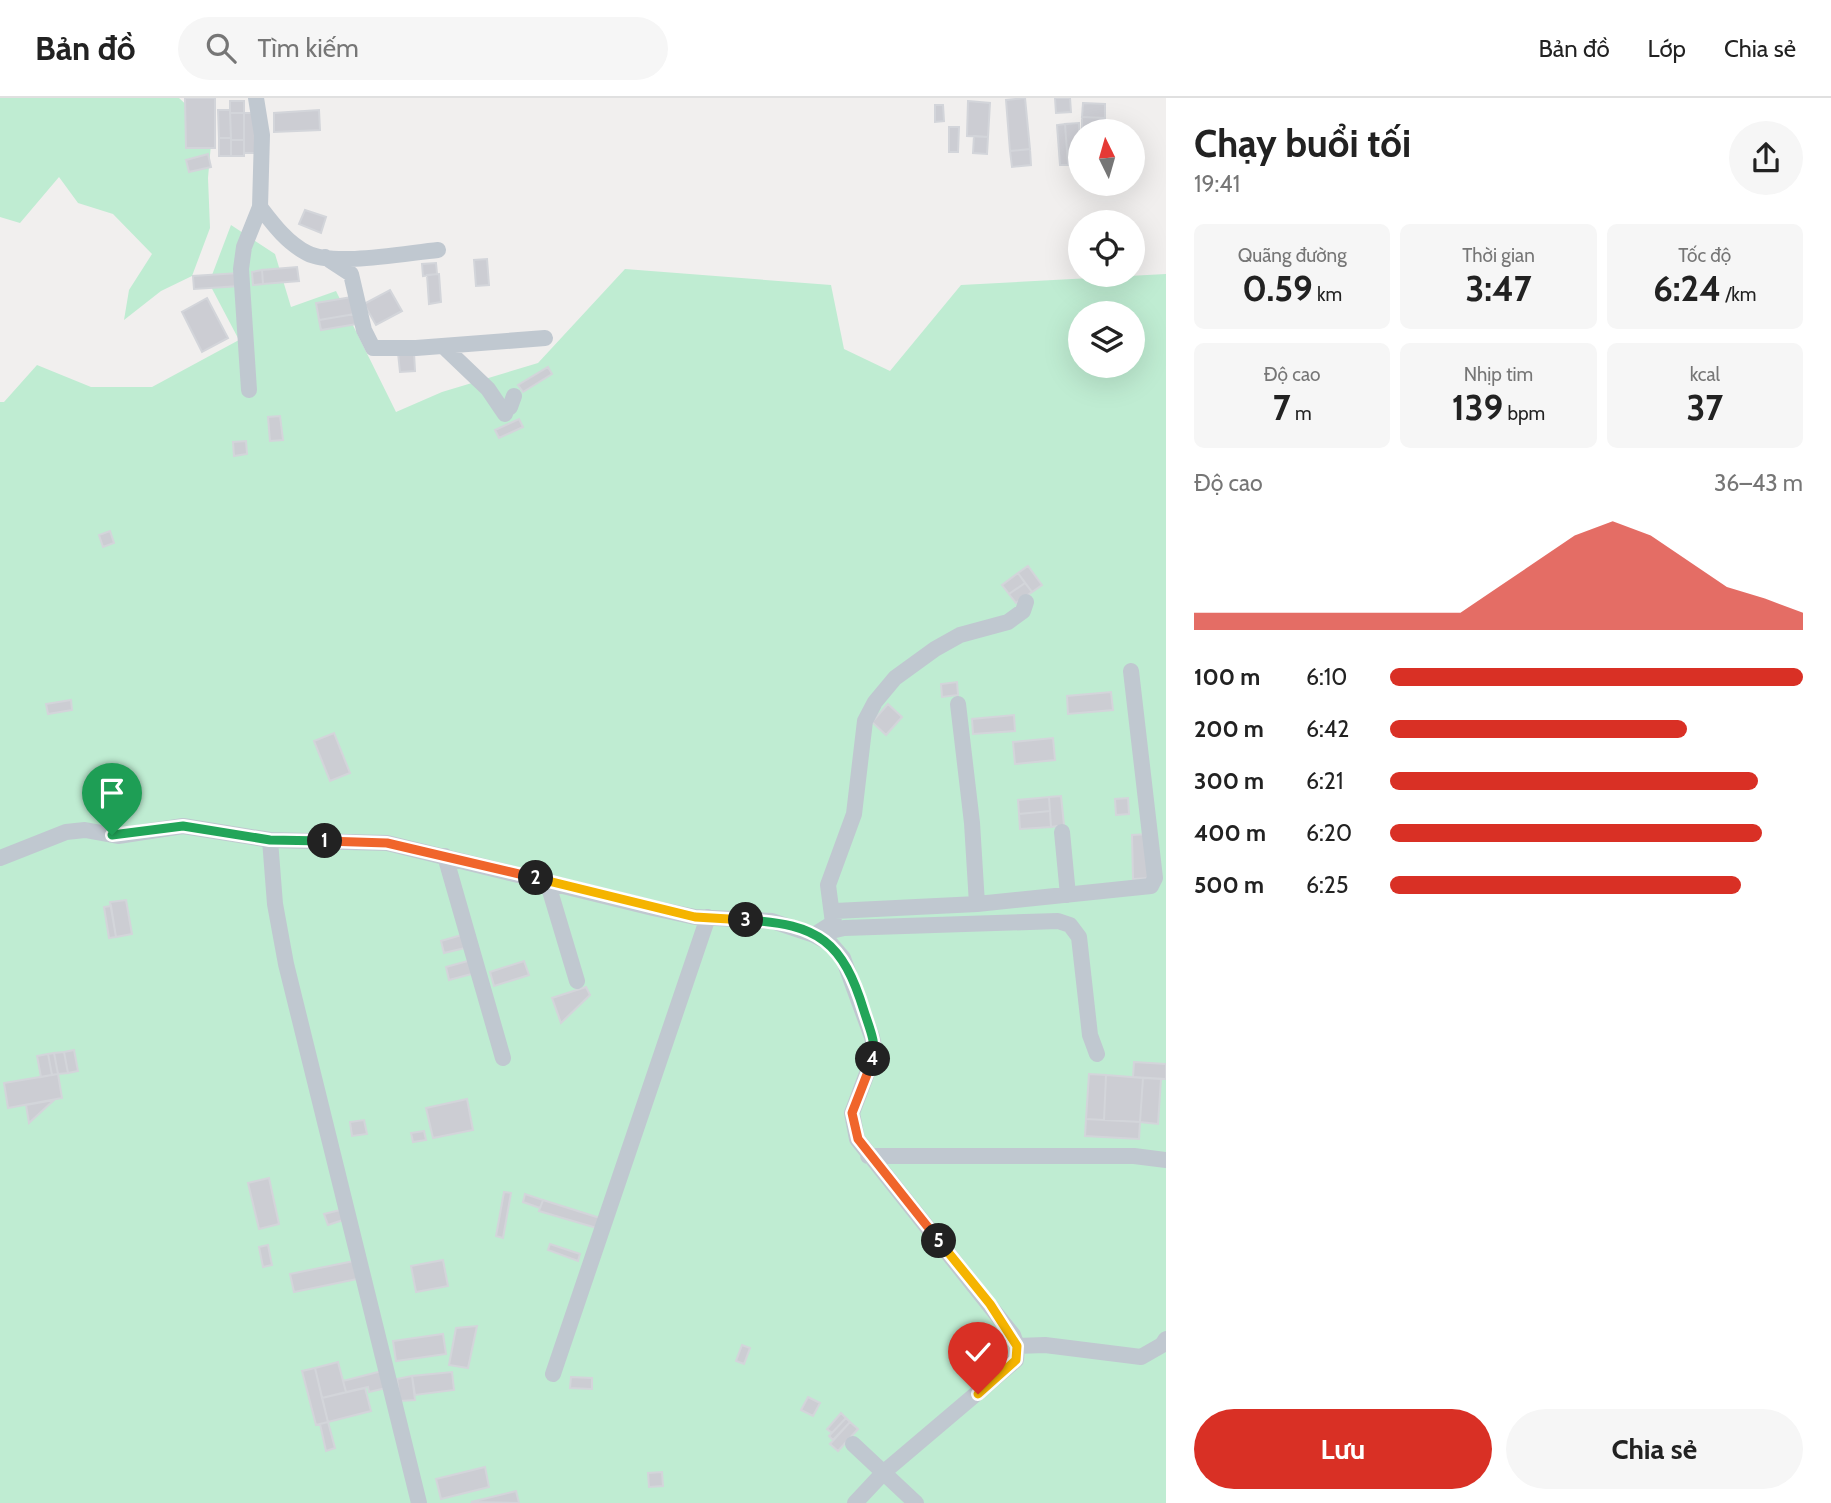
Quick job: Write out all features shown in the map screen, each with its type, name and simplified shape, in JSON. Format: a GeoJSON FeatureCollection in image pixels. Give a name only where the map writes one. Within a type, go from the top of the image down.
{"type":"FeatureCollection","features":[{"type":"Feature","properties":{"kind":"street"},"geometry":{"type":"LineString","coordinates":[[249,390],[241,269],[244,247],[260,207],[262,135],[256,98]]}},
{"type":"Feature","properties":{"kind":"street"},"geometry":{"type":"LineString","coordinates":[[260,207],[278,231],[308,254],[353,259],[438,250]]}},
{"type":"Feature","properties":{"kind":"street"},"geometry":{"type":"LineString","coordinates":[[325,257],[351,274],[364,330],[373,348],[545,338]]}},
{"type":"Feature","properties":{"kind":"street"},"geometry":{"type":"LineString","coordinates":[[443,346],[488,389],[505,412],[514,396]]}},
{"type":"Feature","properties":{"kind":"street"},"geometry":{"type":"LineString","coordinates":[[833,923],[828,885],[854,814],[865,721],[875,702],[895,678],[935,649],[960,635],[1008,622],[1023,611],[1027,602]]}},
{"type":"Feature","properties":{"kind":"street"},"geometry":{"type":"LineString","coordinates":[[814,935],[833,923],[835,911],[977,904],[1154,883],[1150,824],[1131,671]]}},
{"type":"Feature","properties":{"kind":"street"},"geometry":{"type":"LineString","coordinates":[[958,705],[972,823],[977,904]]}},
{"type":"Feature","properties":{"kind":"street"},"geometry":{"type":"LineString","coordinates":[[0,858],[54,835],[75,831],[118,836],[183,826],[270,840],[387,843],[653,908],[708,917],[772,921],[814,935],[831,944],[843,958],[872,1037],[874,1052],[871,1067],[852,1113],[858,1139],[868,1156],[990,1304],[1017,1346],[1016,1360],[884,1472],[855,1503]]}},
{"type":"Feature","properties":{"kind":"street"},"geometry":{"type":"LineString","coordinates":[[1062,832],[1068,895]]}},
{"type":"Feature","properties":{"kind":"street"},"geometry":{"type":"LineString","coordinates":[[270,840],[275,904],[286,964],[419,1503]]}},
{"type":"Feature","properties":{"kind":"street"},"geometry":{"type":"LineString","coordinates":[[445,856],[503,1058]]}},
{"type":"Feature","properties":{"kind":"street"},"geometry":{"type":"LineString","coordinates":[[547,881],[577,981]]}},
{"type":"Feature","properties":{"kind":"street"},"geometry":{"type":"LineString","coordinates":[[552,1374],[708,917]]}},
{"type":"Feature","properties":{"kind":"street"},"geometry":{"type":"LineString","coordinates":[[814,935],[858,928],[1058,921],[1070,925],[1079,937],[1090,1035],[1097,1054]]}},
{"type":"Feature","properties":{"kind":"street"},"geometry":{"type":"LineString","coordinates":[[868,1156],[1134,1156],[1166,1160]]}},
{"type":"Feature","properties":{"kind":"street"},"geometry":{"type":"LineString","coordinates":[[1017,1346],[1045,1345],[1141,1357],[1163,1345],[1166,1339]]}},
{"type":"Feature","properties":{"kind":"street"},"geometry":{"type":"LineString","coordinates":[[853,1444],[916,1503]]}},
{"type":"Feature","properties":{"kind":"green space"},"geometry":{"type":"Polygon","coordinates":[[[0,98],[179,98],[194,112],[211,144],[208,178],[210,228],[192,276],[161,291],[124,320],[129,290],[152,254],[113,214],[78,203],[59,177],[20,223],[0,217],[0,98]]]}},
{"type":"Feature","properties":{"kind":"green space"},"geometry":{"type":"Polygon","coordinates":[[[231,225],[275,254],[291,307],[336,291],[396,412],[442,392],[538,363],[625,269],[831,285],[844,349],[890,371],[961,285],[1068,279],[1068,287],[1145,287],[1145,275],[1166,274],[1166,1503],[0,1503],[0,402],[4,402],[37,365],[91,387],[152,387],[239,340],[209,283],[231,225]]]}},
{"type":"Feature","properties":{"kind":"building"},"geometry":{"type":"Polygon","coordinates":[[[185,98],[215,98],[215,148],[186,148],[185,98]]]}},
{"type":"Feature","properties":{"kind":"building"},"geometry":{"type":"Polygon","coordinates":[[[1025,98],[1030,149],[1010,151],[1006,100],[1025,98]]]}},
{"type":"Feature","properties":{"kind":"building"},"geometry":{"type":"Polygon","coordinates":[[[1055,98],[1070,98],[1071,112],[1056,113],[1055,98]]]}},
{"type":"Feature","properties":{"kind":"building"},"geometry":{"type":"Polygon","coordinates":[[[230,101],[244,101],[244,113],[230,113],[230,101]]]}},
{"type":"Feature","properties":{"kind":"building"},"geometry":{"type":"Polygon","coordinates":[[[968,101],[990,103],[988,137],[967,136],[968,101]]]}},
{"type":"Feature","properties":{"kind":"building"},"geometry":{"type":"Polygon","coordinates":[[[1083,103],[1105,104],[1105,118],[1082,117],[1083,103]]]}},
{"type":"Feature","properties":{"kind":"building"},"geometry":{"type":"Polygon","coordinates":[[[935,105],[943,105],[944,121],[935,122],[935,105]]]}},
{"type":"Feature","properties":{"kind":"building"},"geometry":{"type":"Polygon","coordinates":[[[218,110],[230,110],[231,138],[219,138],[218,110]]]}},
{"type":"Feature","properties":{"kind":"building"},"geometry":{"type":"Polygon","coordinates":[[[319,110],[320,130],[274,132],[274,113],[319,110]]]}},
{"type":"Feature","properties":{"kind":"building"},"geometry":{"type":"Polygon","coordinates":[[[230,113],[244,113],[244,140],[231,140],[230,113]]]}},
{"type":"Feature","properties":{"kind":"building"},"geometry":{"type":"Polygon","coordinates":[[[244,113],[257,113],[258,153],[244,153],[244,113]]]}},
{"type":"Feature","properties":{"kind":"building"},"geometry":{"type":"Polygon","coordinates":[[[1082,117],[1105,118],[1105,119],[1082,117]]]}},
{"type":"Feature","properties":{"kind":"building"},"geometry":{"type":"Polygon","coordinates":[[[1065,124],[1068,124],[1068,165],[1065,124]]]}},
{"type":"Feature","properties":{"kind":"building"},"geometry":{"type":"Polygon","coordinates":[[[1065,124],[1068,165],[1060,165],[1057,125],[1065,124]]]}},
{"type":"Feature","properties":{"kind":"building"},"geometry":{"type":"Polygon","coordinates":[[[949,127],[959,127],[958,152],[949,152],[949,127]]]}},
{"type":"Feature","properties":{"kind":"building"},"geometry":{"type":"Polygon","coordinates":[[[974,136],[988,137],[987,154],[973,153],[974,136]]]}},
{"type":"Feature","properties":{"kind":"building"},"geometry":{"type":"Polygon","coordinates":[[[219,138],[231,138],[231,156],[219,156],[219,138]]]}},
{"type":"Feature","properties":{"kind":"building"},"geometry":{"type":"Polygon","coordinates":[[[231,140],[244,140],[244,156],[231,156],[231,140]]]}},
{"type":"Feature","properties":{"kind":"building"},"geometry":{"type":"Polygon","coordinates":[[[1030,149],[1031,165],[1012,167],[1010,151],[1030,149]]]}},
{"type":"Feature","properties":{"kind":"building"},"geometry":{"type":"Polygon","coordinates":[[[208,154],[211,167],[189,172],[186,160],[208,154]]]}},
{"type":"Feature","properties":{"kind":"building"},"geometry":{"type":"Polygon","coordinates":[[[305,210],[326,217],[321,233],[299,224],[305,210]]]}},
{"type":"Feature","properties":{"kind":"building"},"geometry":{"type":"Polygon","coordinates":[[[487,259],[489,285],[476,286],[474,260],[487,259]]]}},
{"type":"Feature","properties":{"kind":"building"},"geometry":{"type":"Polygon","coordinates":[[[436,263],[437,274],[423,276],[422,264],[436,263]]]}},
{"type":"Feature","properties":{"kind":"building"},"geometry":{"type":"Polygon","coordinates":[[[297,267],[299,281],[263,284],[262,270],[297,267]]]}},
{"type":"Feature","properties":{"kind":"building"},"geometry":{"type":"Polygon","coordinates":[[[262,270],[263,284],[253,285],[252,272],[262,270]]]}},
{"type":"Feature","properties":{"kind":"building"},"geometry":{"type":"Polygon","coordinates":[[[239,273],[240,286],[194,289],[193,276],[239,273]]]}},
{"type":"Feature","properties":{"kind":"building"},"geometry":{"type":"Polygon","coordinates":[[[439,274],[441,302],[429,304],[427,275],[439,274]]]}},
{"type":"Feature","properties":{"kind":"building"},"geometry":{"type":"Polygon","coordinates":[[[390,290],[402,311],[376,325],[364,304],[390,290]]]}},
{"type":"Feature","properties":{"kind":"building"},"geometry":{"type":"Polygon","coordinates":[[[352,297],[355,314],[319,320],[316,303],[352,297]]]}},
{"type":"Feature","properties":{"kind":"building"},"geometry":{"type":"Polygon","coordinates":[[[207,298],[228,338],[202,352],[182,312],[207,298]]]}},
{"type":"Feature","properties":{"kind":"building"},"geometry":{"type":"Polygon","coordinates":[[[355,314],[357,324],[321,330],[319,320],[355,314]]]}},
{"type":"Feature","properties":{"kind":"building"},"geometry":{"type":"Polygon","coordinates":[[[414,352],[415,371],[400,372],[398,353],[414,352]]]}},
{"type":"Feature","properties":{"kind":"building"},"geometry":{"type":"Polygon","coordinates":[[[548,367],[552,374],[523,392],[518,385],[548,367]]]}},
{"type":"Feature","properties":{"kind":"building"},"geometry":{"type":"Polygon","coordinates":[[[280,416],[283,440],[270,441],[268,417],[280,416]]]}},
{"type":"Feature","properties":{"kind":"building"},"geometry":{"type":"Polygon","coordinates":[[[519,419],[523,427],[499,438],[495,430],[519,419]]]}},
{"type":"Feature","properties":{"kind":"building"},"geometry":{"type":"Polygon","coordinates":[[[246,441],[247,454],[234,456],[233,442],[246,441]]]}},
{"type":"Feature","properties":{"kind":"building"},"geometry":{"type":"Polygon","coordinates":[[[110,531],[114,543],[103,547],[99,535],[110,531]]]}},
{"type":"Feature","properties":{"kind":"building"},"geometry":{"type":"Polygon","coordinates":[[[1028,566],[1042,585],[1032,592],[1018,573],[1028,566]]]}},
{"type":"Feature","properties":{"kind":"building"},"geometry":{"type":"Polygon","coordinates":[[[1018,573],[1025,583],[1009,594],[1002,585],[1018,573]]]}},
{"type":"Feature","properties":{"kind":"building"},"geometry":{"type":"Polygon","coordinates":[[[1025,583],[1032,592],[1016,603],[1009,594],[1025,583]]]}},
{"type":"Feature","properties":{"kind":"building"},"geometry":{"type":"Polygon","coordinates":[[[957,682],[958,695],[942,697],[941,684],[957,682]]]}},
{"type":"Feature","properties":{"kind":"building"},"geometry":{"type":"Polygon","coordinates":[[[1111,692],[1113,710],[1068,714],[1067,696],[1111,692]]]}},
{"type":"Feature","properties":{"kind":"building"},"geometry":{"type":"Polygon","coordinates":[[[71,700],[72,710],[48,714],[46,704],[71,700]]]}},
{"type":"Feature","properties":{"kind":"building"},"geometry":{"type":"Polygon","coordinates":[[[888,704],[902,717],[886,735],[872,722],[888,704]]]}},
{"type":"Feature","properties":{"kind":"building"},"geometry":{"type":"Polygon","coordinates":[[[1014,715],[1015,731],[973,734],[972,719],[1014,715]]]}},
{"type":"Feature","properties":{"kind":"building"},"geometry":{"type":"Polygon","coordinates":[[[334,733],[350,773],[330,781],[314,741],[334,733]]]}},
{"type":"Feature","properties":{"kind":"building"},"geometry":{"type":"Polygon","coordinates":[[[1053,738],[1055,760],[1015,764],[1013,742],[1053,738]]]}},
{"type":"Feature","properties":{"kind":"building"},"geometry":{"type":"Polygon","coordinates":[[[1061,796],[1064,825],[1051,827],[1049,797],[1061,796]]]}},
{"type":"Feature","properties":{"kind":"building"},"geometry":{"type":"Polygon","coordinates":[[[1049,797],[1050,811],[1019,814],[1018,800],[1049,797]]]}},
{"type":"Feature","properties":{"kind":"building"},"geometry":{"type":"Polygon","coordinates":[[[1128,798],[1129,814],[1116,815],[1115,799],[1128,798]]]}},
{"type":"Feature","properties":{"kind":"building"},"geometry":{"type":"Polygon","coordinates":[[[1050,811],[1051,827],[1020,829],[1019,814],[1050,811]]]}},
{"type":"Feature","properties":{"kind":"building"},"geometry":{"type":"Polygon","coordinates":[[[1149,834],[1150,878],[1133,879],[1132,835],[1149,834]]]}},
{"type":"Feature","properties":{"kind":"building"},"geometry":{"type":"Polygon","coordinates":[[[126,900],[132,934],[116,937],[110,902],[126,900]]]}},
{"type":"Feature","properties":{"kind":"building"},"geometry":{"type":"Polygon","coordinates":[[[111,906],[116,937],[109,938],[104,907],[111,906]]]}},
{"type":"Feature","properties":{"kind":"building"},"geometry":{"type":"Polygon","coordinates":[[[465,934],[469,947],[444,953],[441,941],[465,934]]]}},
{"type":"Feature","properties":{"kind":"building"},"geometry":{"type":"Polygon","coordinates":[[[475,959],[479,972],[449,980],[446,967],[475,959]]]}},
{"type":"Feature","properties":{"kind":"building"},"geometry":{"type":"Polygon","coordinates":[[[524,961],[529,975],[494,986],[490,972],[524,961]]]}},
{"type":"Feature","properties":{"kind":"building"},"geometry":{"type":"Polygon","coordinates":[[[586,987],[590,995],[561,1023],[552,998],[586,987]]]}},
{"type":"Feature","properties":{"kind":"building"},"geometry":{"type":"Polygon","coordinates":[[[74,1050],[78,1071],[68,1073],[64,1052],[74,1050]]]}},
{"type":"Feature","properties":{"kind":"building"},"geometry":{"type":"Polygon","coordinates":[[[64,1052],[68,1073],[58,1074],[54,1053],[64,1052]]]}},
{"type":"Feature","properties":{"kind":"building"},"geometry":{"type":"Polygon","coordinates":[[[54,1053],[58,1074],[52,1075],[48,1054],[54,1053]]]}},
{"type":"Feature","properties":{"kind":"building"},"geometry":{"type":"Polygon","coordinates":[[[48,1054],[52,1075],[41,1077],[37,1056],[48,1054]]]}},
{"type":"Feature","properties":{"kind":"building"},"geometry":{"type":"Polygon","coordinates":[[[1134,1062],[1166,1064],[1166,1079],[1133,1077],[1134,1062]]]}},
{"type":"Feature","properties":{"kind":"building"},"geometry":{"type":"Polygon","coordinates":[[[58,1074],[62,1098],[8,1108],[4,1083],[58,1074]]]}},
{"type":"Feature","properties":{"kind":"building"},"geometry":{"type":"Polygon","coordinates":[[[1089,1074],[1106,1075],[1104,1120],[1086,1119],[1089,1074]]]}},
{"type":"Feature","properties":{"kind":"building"},"geometry":{"type":"Polygon","coordinates":[[[1106,1075],[1143,1078],[1140,1122],[1104,1120],[1106,1075]]]}},
{"type":"Feature","properties":{"kind":"building"},"geometry":{"type":"Polygon","coordinates":[[[1143,1078],[1161,1079],[1158,1124],[1140,1122],[1143,1078]]]}},
{"type":"Feature","properties":{"kind":"building"},"geometry":{"type":"Polygon","coordinates":[[[467,1099],[473,1130],[433,1138],[426,1108],[467,1099]]]}},
{"type":"Feature","properties":{"kind":"building"},"geometry":{"type":"Polygon","coordinates":[[[54,1100],[29,1123],[26,1105],[54,1100]]]}},
{"type":"Feature","properties":{"kind":"building"},"geometry":{"type":"Polygon","coordinates":[[[1086,1119],[1140,1122],[1139,1139],[1085,1136],[1086,1119]]]}},
{"type":"Feature","properties":{"kind":"building"},"geometry":{"type":"Polygon","coordinates":[[[364,1120],[367,1134],[352,1136],[350,1122],[364,1120]]]}},
{"type":"Feature","properties":{"kind":"building"},"geometry":{"type":"Polygon","coordinates":[[[424,1131],[426,1140],[413,1142],[411,1133],[424,1131]]]}},
{"type":"Feature","properties":{"kind":"building"},"geometry":{"type":"Polygon","coordinates":[[[269,1178],[279,1224],[259,1229],[248,1183],[269,1178]]]}},
{"type":"Feature","properties":{"kind":"building"},"geometry":{"type":"Polygon","coordinates":[[[504,1192],[511,1193],[503,1238],[496,1236],[504,1192]]]}},
{"type":"Feature","properties":{"kind":"building"},"geometry":{"type":"Polygon","coordinates":[[[525,1194],[543,1200],[540,1208],[523,1202],[525,1194]]]}},
{"type":"Feature","properties":{"kind":"building"},"geometry":{"type":"Polygon","coordinates":[[[543,1200],[603,1219],[600,1229],[539,1211],[543,1200]]]}},
{"type":"Feature","properties":{"kind":"building"},"geometry":{"type":"Polygon","coordinates":[[[340,1210],[343,1220],[328,1225],[324,1214],[340,1210]]]}},
{"type":"Feature","properties":{"kind":"building"},"geometry":{"type":"Polygon","coordinates":[[[550,1244],[580,1254],[578,1261],[548,1250],[550,1244]]]}},
{"type":"Feature","properties":{"kind":"building"},"geometry":{"type":"Polygon","coordinates":[[[268,1245],[272,1265],[263,1267],[259,1247],[268,1245]]]}},
{"type":"Feature","properties":{"kind":"building"},"geometry":{"type":"Polygon","coordinates":[[[359,1260],[362,1278],[294,1292],[290,1274],[359,1260]]]}},
{"type":"Feature","properties":{"kind":"building"},"geometry":{"type":"Polygon","coordinates":[[[443,1260],[448,1286],[416,1292],[411,1266],[443,1260]]]}},
{"type":"Feature","properties":{"kind":"building"},"geometry":{"type":"Polygon","coordinates":[[[477,1326],[468,1368],[449,1365],[456,1328],[477,1326]]]}},
{"type":"Feature","properties":{"kind":"building"},"geometry":{"type":"Polygon","coordinates":[[[443,1334],[446,1354],[396,1361],[393,1341],[443,1334]]]}},
{"type":"Feature","properties":{"kind":"building"},"geometry":{"type":"Polygon","coordinates":[[[742,1345],[750,1348],[744,1364],[736,1361],[742,1345]]]}},
{"type":"Feature","properties":{"kind":"building"},"geometry":{"type":"Polygon","coordinates":[[[338,1362],[346,1392],[322,1398],[315,1368],[338,1362]]]}},
{"type":"Feature","properties":{"kind":"building"},"geometry":{"type":"Polygon","coordinates":[[[315,1368],[328,1422],[316,1425],[302,1371],[315,1368]]]}},
{"type":"Feature","properties":{"kind":"building"},"geometry":{"type":"Polygon","coordinates":[[[382,1371],[386,1388],[369,1392],[368,1387],[346,1392],[343,1381],[382,1371]]]}},
{"type":"Feature","properties":{"kind":"building"},"geometry":{"type":"Polygon","coordinates":[[[452,1372],[454,1390],[415,1395],[412,1376],[452,1372]]]}},
{"type":"Feature","properties":{"kind":"building"},"geometry":{"type":"Polygon","coordinates":[[[412,1376],[415,1400],[400,1401],[397,1379],[412,1376]]]}},
{"type":"Feature","properties":{"kind":"building"},"geometry":{"type":"Polygon","coordinates":[[[571,1377],[592,1378],[592,1389],[570,1388],[571,1377]]]}},
{"type":"Feature","properties":{"kind":"building"},"geometry":{"type":"Polygon","coordinates":[[[365,1388],[371,1411],[328,1422],[322,1398],[365,1388]]]}},
{"type":"Feature","properties":{"kind":"building"},"geometry":{"type":"Polygon","coordinates":[[[808,1397],[820,1403],[813,1416],[801,1410],[808,1397]]]}},
{"type":"Feature","properties":{"kind":"building"},"geometry":{"type":"Polygon","coordinates":[[[841,1413],[846,1418],[832,1433],[827,1429],[841,1413]]]}},
{"type":"Feature","properties":{"kind":"building"},"geometry":{"type":"Polygon","coordinates":[[[846,1418],[850,1422],[833,1440],[829,1436],[846,1418]]]}},
{"type":"Feature","properties":{"kind":"building"},"geometry":{"type":"Polygon","coordinates":[[[328,1422],[335,1448],[326,1451],[320,1424],[328,1422]]]}},
{"type":"Feature","properties":{"kind":"building"},"geometry":{"type":"Polygon","coordinates":[[[850,1422],[858,1429],[838,1451],[830,1444],[850,1422]]]}},
{"type":"Feature","properties":{"kind":"building"},"geometry":{"type":"Polygon","coordinates":[[[485,1467],[489,1487],[441,1499],[436,1479],[485,1467]]]}},
{"type":"Feature","properties":{"kind":"building"},"geometry":{"type":"Polygon","coordinates":[[[662,1472],[663,1486],[649,1487],[648,1473],[662,1472]]]}},
{"type":"Feature","properties":{"kind":"building"},"geometry":{"type":"Polygon","coordinates":[[[516,1491],[519,1503],[471,1502],[516,1491]]]}},
{"type":"Feature","properties":{"kind":"route"},"geometry":{"type":"LineString","coordinates":[[112,835],[130,835],[183,826],[204,827],[270,840],[387,843],[695,917],[772,921],[814,935],[831,944],[843,958],[861,1000],[872,1037],[874,1052],[871,1067],[855,1100],[852,1113],[858,1139],[864,1150],[990,1304],[1013,1335],[1017,1346],[1016,1360],[978,1394]]}}]}
